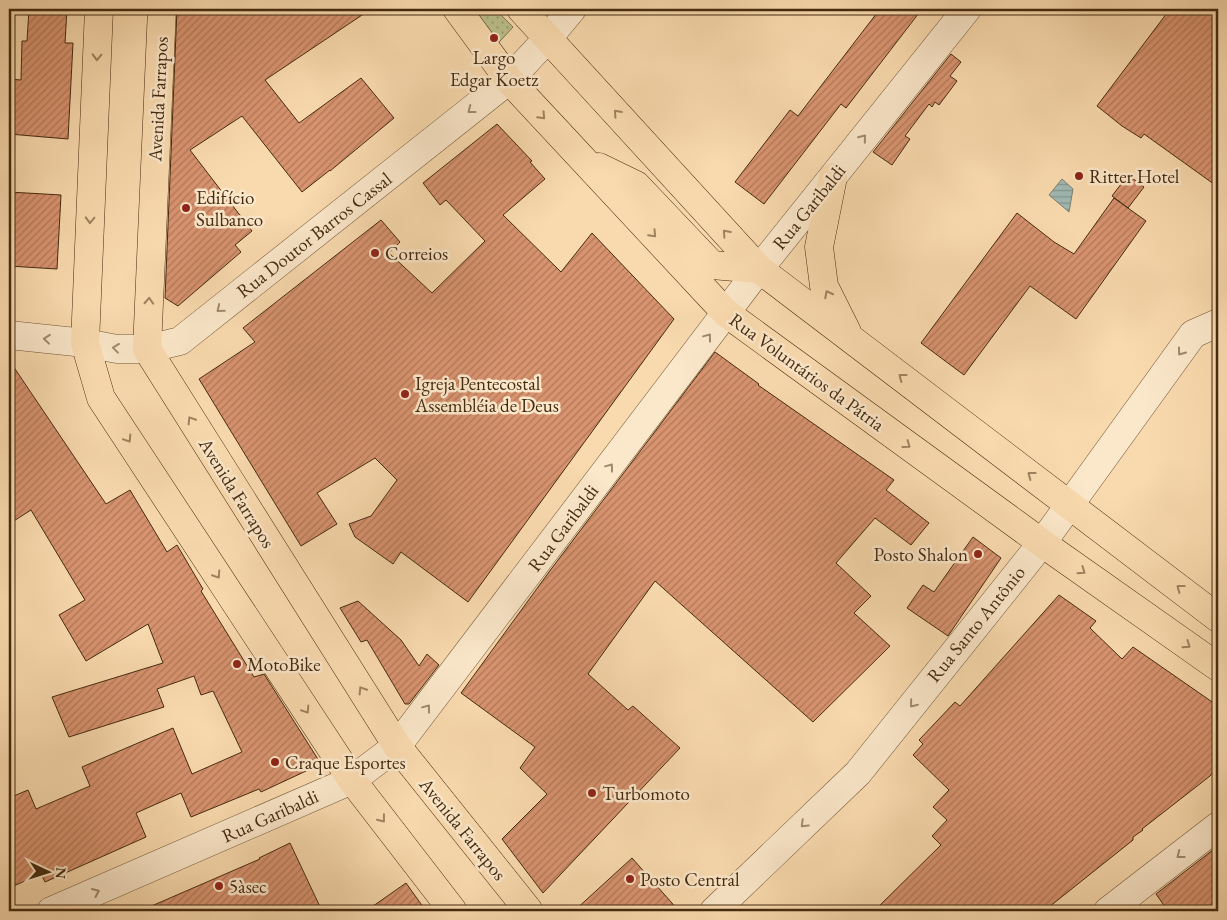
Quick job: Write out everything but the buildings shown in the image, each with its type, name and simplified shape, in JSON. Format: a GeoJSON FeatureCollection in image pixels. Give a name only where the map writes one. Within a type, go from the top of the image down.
{"type":"FeatureCollection","features":[{"type":"Feature","properties":{"kind":"main road"},"geometry":{"type":"LineString","coordinates":[[99,9],[86,343],[101,398],[352,780],[453,911]]}},
{"type":"Feature","properties":{"kind":"main road","name":"Avenida Farrapos"},"geometry":{"type":"LineString","coordinates":[[162,9],[147,350],[397,746],[529,911]]}},
{"type":"Feature","properties":{"kind":"main road","name":"Rua Voluntários da Pátria"},"geometry":{"type":"LineString","coordinates":[[457,9],[509,80],[726,313],[1042,543],[1218,667]]}},
{"type":"Feature","properties":{"kind":"main road"},"geometry":{"type":"LineString","coordinates":[[521,9],[759,269],[1218,618]]}},
{"type":"Feature","properties":{"kind":"main road"},"geometry":{"type":"LineString","coordinates":[[583,159],[636,185],[712,265],[759,269]]}},
{"type":"Feature","properties":{"kind":"main road"},"geometry":{"type":"LineString","coordinates":[[833,176],[819,248],[824,286],[850,338]]}},
{"type":"Feature","properties":{"kind":"street","name":"Rua Doutor Barros Cassal"},"geometry":{"type":"LineString","coordinates":[[9,335],[86,343],[117,349],[147,350],[180,341],[509,80],[572,9]]}},
{"type":"Feature","properties":{"kind":"street","name":"Rua Garibaldi"},"geometry":{"type":"LineString","coordinates":[[51,911],[352,780],[397,746],[759,269],[967,9]]}},
{"type":"Feature","properties":{"kind":"street","name":"Rua Santo Antônio"},"geometry":{"type":"LineString","coordinates":[[714,911],[858,773],[1042,543],[1193,334],[1218,323]]}},
{"type":"Feature","properties":{"kind":"street"},"geometry":{"type":"LineString","coordinates":[[1108,911],[1218,826]]}},
{"type":"Feature","properties":{"kind":"green space","name":"Largo Edgar Koetz"},"geometry":{"type":"Polygon","coordinates":[[[465,9],[495,9],[513,27],[493,49],[465,9]]]}},
{"type":"Feature","properties":{"kind":"water"},"geometry":{"type":"Polygon","coordinates":[[[1062,179],[1073,189],[1069,212],[1049,195],[1062,179]]]}},
{"type":"Feature","properties":{"kind":"place","name":"Largo Edgar Koetz"},"geometry":{"type":"Point","coordinates":[494,38]}},
{"type":"Feature","properties":{"kind":"place","name":"Ritter Hotel"},"geometry":{"type":"Point","coordinates":[1079,176]}},
{"type":"Feature","properties":{"kind":"place","name":"Edifício Sulbanco"},"geometry":{"type":"Point","coordinates":[186,208]}},
{"type":"Feature","properties":{"kind":"place","name":"Correios"},"geometry":{"type":"Point","coordinates":[375,253]}},
{"type":"Feature","properties":{"kind":"place","name":"Igreja Pentecostal Assembléia de Deus"},"geometry":{"type":"Point","coordinates":[405,394]}},
{"type":"Feature","properties":{"kind":"place","name":"Posto Shalon"},"geometry":{"type":"Point","coordinates":[978,554]}},
{"type":"Feature","properties":{"kind":"place","name":"MotoBike"},"geometry":{"type":"Point","coordinates":[237,664]}},
{"type":"Feature","properties":{"kind":"place","name":"Craque Esportes"},"geometry":{"type":"Point","coordinates":[275,762]}},
{"type":"Feature","properties":{"kind":"place","name":"Turbomoto"},"geometry":{"type":"Point","coordinates":[592,793]}},
{"type":"Feature","properties":{"kind":"place","name":"Posto Central"},"geometry":{"type":"Point","coordinates":[630,879]}},
{"type":"Feature","properties":{"kind":"place","name":"5àsec"},"geometry":{"type":"Point","coordinates":[219,886]}}]}
